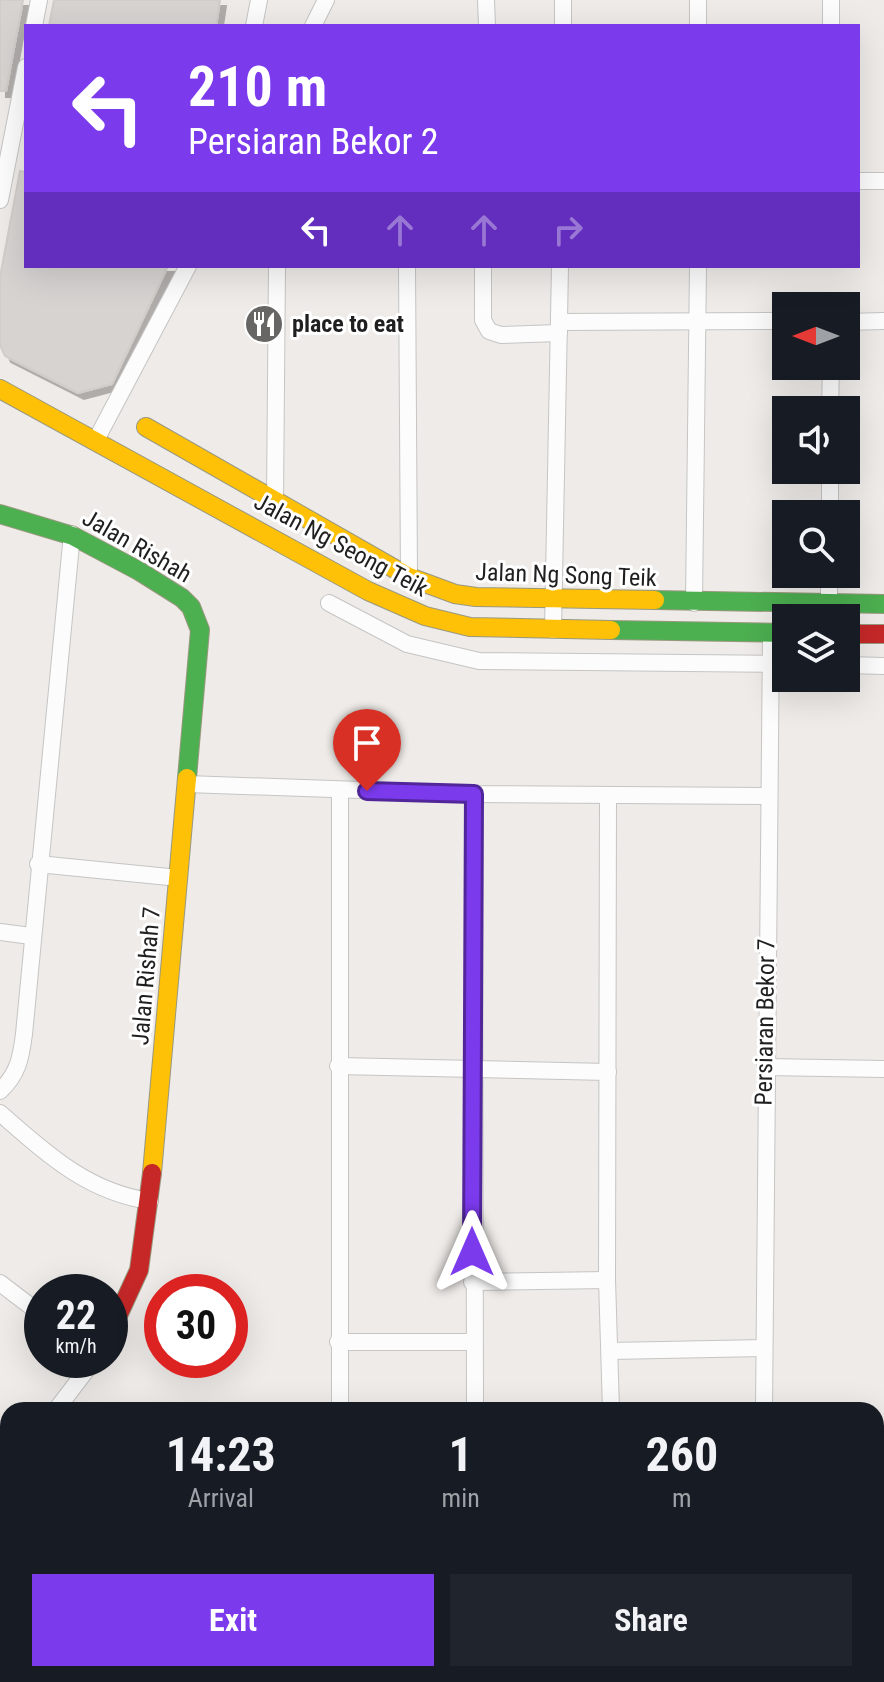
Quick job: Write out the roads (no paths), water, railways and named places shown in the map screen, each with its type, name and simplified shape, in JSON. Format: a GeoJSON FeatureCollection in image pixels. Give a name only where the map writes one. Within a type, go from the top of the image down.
{"type":"FeatureCollection","features":[{"type":"Feature","properties":{"kind":"street"},"geometry":{"type":"LineString","coordinates":[[34,24],[39,0]]}},
{"type":"Feature","properties":{"kind":"street"},"geometry":{"type":"LineString","coordinates":[[254,24],[259,0]]}},
{"type":"Feature","properties":{"kind":"street"},"geometry":{"type":"LineString","coordinates":[[314,24],[326,0]]}},
{"type":"Feature","properties":{"kind":"street"},"geometry":{"type":"LineString","coordinates":[[486,0],[487,24]]}},
{"type":"Feature","properties":{"kind":"street"},"geometry":{"type":"LineString","coordinates":[[563,0],[563,24]]}},
{"type":"Feature","properties":{"kind":"street"},"geometry":{"type":"LineString","coordinates":[[698,0],[698,24]]}},
{"type":"Feature","properties":{"kind":"street"},"geometry":{"type":"LineString","coordinates":[[831,0],[831,24]]}},
{"type":"Feature","properties":{"kind":"street"},"geometry":{"type":"LineString","coordinates":[[0,200],[24,77]]}},
{"type":"Feature","properties":{"kind":"street"},"geometry":{"type":"LineString","coordinates":[[860,181],[884,181]]}},
{"type":"Feature","properties":{"kind":"street"},"geometry":{"type":"LineString","coordinates":[[96,440],[187,268]]}},
{"type":"Feature","properties":{"kind":"street"},"geometry":{"type":"LineString","coordinates":[[275,499],[277,268]]}},
{"type":"Feature","properties":{"kind":"street"},"geometry":{"type":"LineString","coordinates":[[407,268],[409,577]]}},
{"type":"Feature","properties":{"kind":"street"},"geometry":{"type":"LineString","coordinates":[[483,268],[483,320],[489,331],[501,335],[559,328],[698,321],[772,321]]}},
{"type":"Feature","properties":{"kind":"street"},"geometry":{"type":"LineString","coordinates":[[553,630],[560,268]]}},
{"type":"Feature","properties":{"kind":"street"},"geometry":{"type":"LineString","coordinates":[[694,603],[698,268]]}},
{"type":"Feature","properties":{"kind":"street"},"geometry":{"type":"LineString","coordinates":[[860,322],[884,321]]}},
{"type":"Feature","properties":{"kind":"street","name":"Jalan Ng Seong Teik"},"geometry":{"type":"LineString","coordinates":[[0,389],[398,606],[470,627],[772,633]]}},
{"type":"Feature","properties":{"kind":"street","name":"Jalan Ng Song Teik"},"geometry":{"type":"LineString","coordinates":[[146,427],[409,577],[466,596],[555,601],[884,604]]}},
{"type":"Feature","properties":{"kind":"street","name":"Jalan Rishah"},"geometry":{"type":"LineString","coordinates":[[0,514],[72,534],[182,598],[196,618]]}},
{"type":"Feature","properties":{"kind":"street"},"geometry":{"type":"LineString","coordinates":[[0,1091],[13,1079],[20,1062],[72,534]]}},
{"type":"Feature","properties":{"kind":"street"},"geometry":{"type":"LineString","coordinates":[[829,588],[829,603]]}},
{"type":"Feature","properties":{"kind":"street"},"geometry":{"type":"LineString","coordinates":[[329,603],[407,644],[479,661],[772,664]]}},
{"type":"Feature","properties":{"kind":"street","name":"Jalan Rishah 7"},"geometry":{"type":"LineString","coordinates":[[128,1294],[139,1270],[150,1201],[200,645],[196,618]]}},
{"type":"Feature","properties":{"kind":"street"},"geometry":{"type":"LineString","coordinates":[[860,634],[884,634]]}},
{"type":"Feature","properties":{"kind":"street"},"geometry":{"type":"LineString","coordinates":[[860,665],[884,666]]}},
{"type":"Feature","properties":{"kind":"street","name":"Persiaran Bekor 7"},"geometry":{"type":"LineString","coordinates":[[764,1402],[767,796],[776,692]]}},
{"type":"Feature","properties":{"kind":"street"},"geometry":{"type":"LineString","coordinates":[[187,784],[474,794],[767,796]]}},
{"type":"Feature","properties":{"kind":"street"},"geometry":{"type":"LineString","coordinates":[[340,791],[340,1402]]}},
{"type":"Feature","properties":{"kind":"street"},"geometry":{"type":"LineString","coordinates":[[474,794],[472,1282],[475,1402]]}},
{"type":"Feature","properties":{"kind":"street"},"geometry":{"type":"LineString","coordinates":[[608,795],[607,1280],[611,1402]]}},
{"type":"Feature","properties":{"kind":"street"},"geometry":{"type":"LineString","coordinates":[[38,864],[179,878]]}},
{"type":"Feature","properties":{"kind":"street"},"geometry":{"type":"LineString","coordinates":[[0,932],[31,936]]}},
{"type":"Feature","properties":{"kind":"street"},"geometry":{"type":"LineString","coordinates":[[338,1066],[608,1072]]}},
{"type":"Feature","properties":{"kind":"street"},"geometry":{"type":"LineString","coordinates":[[765,1067],[884,1069]]}},
{"type":"Feature","properties":{"kind":"street"},"geometry":{"type":"LineString","coordinates":[[0,1113],[79,1178],[118,1194],[150,1201]]}},
{"type":"Feature","properties":{"kind":"street"},"geometry":{"type":"LineString","coordinates":[[472,1282],[607,1280]]}},
{"type":"Feature","properties":{"kind":"street"},"geometry":{"type":"LineString","coordinates":[[0,1283],[24,1301]]}},
{"type":"Feature","properties":{"kind":"street"},"geometry":{"type":"LineString","coordinates":[[338,1342],[473,1342]]}},
{"type":"Feature","properties":{"kind":"street"},"geometry":{"type":"LineString","coordinates":[[610,1351],[764,1348]]}},
{"type":"Feature","properties":{"kind":"street"},"geometry":{"type":"LineString","coordinates":[[62,1402],[80,1378]]}},
{"type":"Feature","properties":{"kind":"street"},"geometry":{"type":"LineString","coordinates":[[884,1486],[884,1614]]}},
{"type":"Feature","properties":{"kind":"place","name":"place to eat"},"geometry":{"type":"Point","coordinates":[264,324]}}]}
